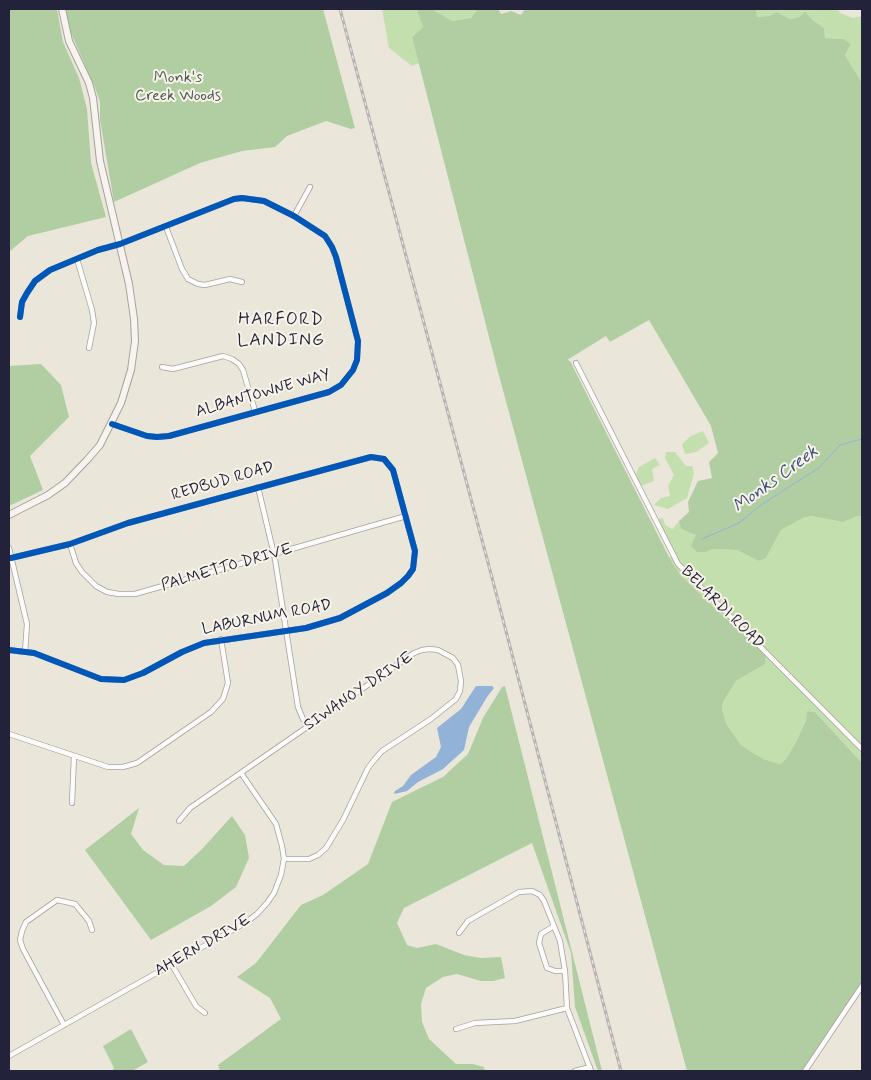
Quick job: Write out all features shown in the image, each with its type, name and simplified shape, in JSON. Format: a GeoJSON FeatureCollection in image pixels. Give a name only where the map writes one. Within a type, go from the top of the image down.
{"type":"FeatureCollection","features":[{"type":"Feature","properties":{"kind":"street"},"geometry":{"type":"LineString","coordinates":[[9,515],[48,495],[87,460],[100,444],[112,424],[121,403],[131,370],[134,319],[120,244],[100,161],[93,98],[69,41],[62,9]]}},
{"type":"Feature","properties":{"kind":"street"},"geometry":{"type":"LineString","coordinates":[[294,216],[310,187]]}},
{"type":"Feature","properties":{"kind":"street","name":"ALBANTOWNE WAY"},"geometry":{"type":"LineString","coordinates":[[20,317],[22,302],[35,281],[50,270],[98,250],[120,244],[242,198],[264,201],[294,216],[325,236],[332,247],[358,340],[357,360],[348,378],[341,385],[329,392],[162,437],[147,436],[112,424]]}},
{"type":"Feature","properties":{"kind":"street"},"geometry":{"type":"LineString","coordinates":[[166,227],[182,269],[188,279],[205,285],[230,280],[242,282]]}},
{"type":"Feature","properties":{"kind":"street"},"geometry":{"type":"LineString","coordinates":[[77,259],[94,323],[89,348]]}},
{"type":"Feature","properties":{"kind":"street"},"geometry":{"type":"LineString","coordinates":[[162,367],[172,369],[223,356],[232,359],[243,370],[255,412]]}},
{"type":"Feature","properties":{"kind":"street","name":"BELARDI ROAD"},"geometry":{"type":"LineString","coordinates":[[576,363],[678,564],[862,749]]}},
{"type":"Feature","properties":{"kind":"street","name":"REDBUD ROAD"},"geometry":{"type":"LineString","coordinates":[[11,558],[70,544],[128,523],[366,457],[377,457],[386,461],[393,470],[406,516]]}},
{"type":"Feature","properties":{"kind":"street"},"geometry":{"type":"LineString","coordinates":[[258,487],[274,554],[298,707],[308,726]]}},
{"type":"Feature","properties":{"kind":"street","name":"PALMETTO DRIVE"},"geometry":{"type":"LineString","coordinates":[[70,544],[76,563],[89,580],[107,592],[126,595],[406,516]]}},
{"type":"Feature","properties":{"kind":"street","name":"LABURNUM ROAD"},"geometry":{"type":"LineString","coordinates":[[9,650],[25,652],[54,660],[92,677],[113,681],[134,677],[182,652],[204,643],[306,628],[340,618],[387,593],[402,583],[408,576],[415,560],[415,551],[406,516]]}},
{"type":"Feature","properties":{"kind":"street"},"geometry":{"type":"LineString","coordinates":[[9,548],[27,624],[25,652]]}},
{"type":"Feature","properties":{"kind":"street"},"geometry":{"type":"LineString","coordinates":[[9,734],[108,767],[116,768],[137,763],[211,712],[223,699],[228,683],[221,639]]}},
{"type":"Feature","properties":{"kind":"street","name":"SIWANOY DRIVE"},"geometry":{"type":"LineString","coordinates":[[179,821],[190,808],[402,661],[422,650],[438,650],[453,658],[458,664],[461,681],[460,691],[456,699],[375,759],[368,768],[326,848],[309,859],[284,859]]}},
{"type":"Feature","properties":{"kind":"street"},"geometry":{"type":"LineString","coordinates":[[72,803],[74,756]]}},
{"type":"Feature","properties":{"kind":"street","name":"AHERN DRIVE"},"geometry":{"type":"LineString","coordinates":[[9,1056],[172,965],[245,923],[257,914],[274,892],[284,859],[276,824],[241,773]]}},
{"type":"Feature","properties":{"kind":"street"},"geometry":{"type":"LineString","coordinates":[[459,933],[468,921],[518,892],[532,890],[540,895],[554,926],[563,955],[567,1008],[591,1069],[575,1071]]}},
{"type":"Feature","properties":{"kind":"street"},"geometry":{"type":"LineString","coordinates":[[64,1025],[23,949],[20,940],[22,931],[26,922],[57,900],[75,904],[90,921],[92,930]]}},
{"type":"Feature","properties":{"kind":"street"},"geometry":{"type":"LineString","coordinates":[[554,926],[541,934],[539,943],[547,968],[555,971],[565,971]]}},
{"type":"Feature","properties":{"kind":"street"},"geometry":{"type":"LineString","coordinates":[[172,965],[196,1006],[205,1013]]}},
{"type":"Feature","properties":{"kind":"street"},"geometry":{"type":"LineString","coordinates":[[805,1071],[862,986]]}},
{"type":"Feature","properties":{"kind":"street"},"geometry":{"type":"LineString","coordinates":[[456,1029],[475,1023],[516,1021],[567,1008]]}},
{"type":"Feature","properties":{"kind":"green space"},"geometry":{"type":"Polygon","coordinates":[[[9,9],[57,9],[63,42],[79,78],[87,109],[91,163],[106,217],[28,236],[9,252],[9,9]]]}},
{"type":"Feature","properties":{"kind":"green space","name":"Monk's Creek Woods"},"geometry":{"type":"Polygon","coordinates":[[[65,9],[323,9],[355,128],[351,129],[326,121],[287,136],[275,147],[242,151],[200,163],[114,202],[100,120],[100,102],[70,31],[65,9]]]}},
{"type":"Feature","properties":{"kind":"green space"},"geometry":{"type":"Polygon","coordinates":[[[382,9],[419,9],[417,11],[423,27],[412,37],[419,63],[412,66],[389,48],[382,9]]]}},
{"type":"Feature","properties":{"kind":"green space"},"geometry":{"type":"Polygon","coordinates":[[[419,9],[432,9],[452,21],[471,18],[478,9],[498,9],[501,14],[511,11],[521,15],[525,9],[756,9],[757,17],[769,16],[777,12],[790,19],[799,17],[805,12],[824,28],[825,38],[844,39],[851,44],[845,55],[862,83],[862,516],[843,522],[811,516],[803,518],[781,530],[766,558],[759,561],[737,550],[713,549],[706,552],[697,552],[691,546],[696,535],[681,529],[679,521],[689,512],[688,502],[698,481],[712,478],[709,462],[718,453],[711,426],[649,320],[610,342],[606,336],[567,360],[570,361],[669,557],[681,576],[766,656],[765,664],[736,681],[723,702],[722,710],[727,725],[741,745],[763,759],[780,764],[786,759],[796,742],[806,720],[807,711],[815,712],[862,763],[862,986],[805,1071],[687,1071],[497,368],[412,37],[423,27],[417,11],[419,9]]]}},
{"type":"Feature","properties":{"kind":"green space"},"geometry":{"type":"Polygon","coordinates":[[[432,9],[478,9],[471,18],[452,21],[432,9]]]}},
{"type":"Feature","properties":{"kind":"green space"},"geometry":{"type":"Polygon","coordinates":[[[756,9],[838,9],[840,13],[853,18],[862,16],[862,83],[845,55],[851,44],[844,39],[825,38],[824,28],[805,13],[790,19],[777,12],[769,16],[757,17],[756,9]]]}},
{"type":"Feature","properties":{"kind":"green space"},"geometry":{"type":"Polygon","coordinates":[[[41,364],[61,385],[69,417],[30,456],[43,490],[9,506],[9,366],[41,364]]]}},
{"type":"Feature","properties":{"kind":"green space"},"geometry":{"type":"Polygon","coordinates":[[[703,431],[709,443],[696,452],[685,454],[682,444],[691,436],[703,431]]]}},
{"type":"Feature","properties":{"kind":"green space"},"geometry":{"type":"Polygon","coordinates":[[[666,452],[675,452],[686,466],[692,466],[694,473],[687,498],[668,509],[654,505],[661,498],[670,496],[668,486],[674,475],[665,458],[666,452]]]}},
{"type":"Feature","properties":{"kind":"green space"},"geometry":{"type":"Polygon","coordinates":[[[655,458],[660,465],[652,469],[654,481],[641,486],[636,474],[639,467],[655,458]]]}},
{"type":"Feature","properties":{"kind":"green space"},"geometry":{"type":"Polygon","coordinates":[[[811,516],[843,522],[862,516],[862,763],[815,712],[807,711],[806,719],[796,742],[786,759],[780,764],[763,759],[741,745],[727,725],[722,710],[723,702],[736,681],[765,664],[766,656],[681,576],[669,557],[675,555],[658,519],[663,518],[665,525],[673,529],[679,521],[681,529],[697,535],[706,552],[713,549],[737,550],[759,561],[766,558],[781,530],[803,518],[811,516]]]}},
{"type":"Feature","properties":{"kind":"green space"},"geometry":{"type":"Polygon","coordinates":[[[505,686],[602,1071],[598,1071],[575,1007],[571,953],[532,843],[404,908],[397,923],[407,945],[417,948],[436,944],[464,955],[481,958],[501,957],[505,978],[481,981],[457,974],[443,977],[426,988],[421,1004],[422,1022],[429,1039],[456,1064],[473,1064],[484,1067],[485,1071],[220,1071],[218,1065],[281,1019],[270,998],[237,977],[256,963],[301,905],[323,895],[368,864],[392,802],[443,777],[468,754],[483,718],[502,687],[505,686]]]}},
{"type":"Feature","properties":{"kind":"green space"},"geometry":{"type":"Polygon","coordinates":[[[139,808],[131,834],[143,850],[164,865],[184,866],[232,816],[245,835],[249,858],[236,887],[211,906],[151,940],[85,850],[139,808]]]}},
{"type":"Feature","properties":{"kind":"green space"},"geometry":{"type":"Polygon","coordinates":[[[131,1029],[148,1062],[132,1071],[112,1071],[114,1068],[103,1046],[131,1029]]]}},
{"type":"Feature","properties":{"kind":"water"},"geometry":{"type":"Polygon","coordinates":[[[476,686],[492,686],[494,688],[469,727],[464,750],[443,769],[418,782],[407,791],[394,794],[411,775],[436,757],[441,747],[437,728],[461,709],[476,686]]]}},
{"type":"Feature","properties":{"kind":"waterway","name":"Monks Creek"},"geometry":{"type":"LineString","coordinates":[[702,539],[739,523],[761,505],[820,467],[840,445],[862,439]]}},
{"type":"Feature","properties":{"kind":"railway"},"geometry":{"type":"LineString","coordinates":[[340,9],[490,570],[621,1071]]}},
{"type":"Feature","properties":{"kind":"cycle path"},"geometry":{"type":"LineString","coordinates":[[20,317],[22,302],[27,293],[35,281],[50,270],[234,199],[242,198],[264,201],[294,216],[325,236],[336,257],[358,341],[357,360],[353,370],[341,385],[329,392],[169,436],[147,436],[112,424]]}},
{"type":"Feature","properties":{"kind":"cycle path"},"geometry":{"type":"LineString","coordinates":[[9,650],[34,653],[101,679],[124,680],[143,673],[182,652],[204,643],[306,628],[340,618],[387,593],[401,583],[413,569],[415,551],[393,470],[384,459],[371,457],[128,523],[70,544],[11,558]]}},
{"type":"Feature","properties":{"kind":"district","name":"HARFORD LANDING"},"geometry":{"type":"Point","coordinates":[281,330]}}]}
